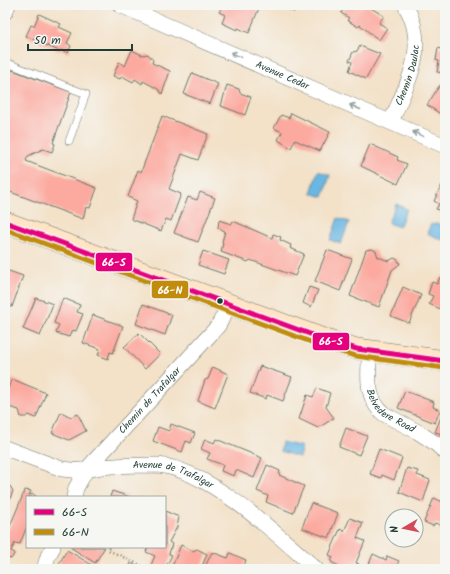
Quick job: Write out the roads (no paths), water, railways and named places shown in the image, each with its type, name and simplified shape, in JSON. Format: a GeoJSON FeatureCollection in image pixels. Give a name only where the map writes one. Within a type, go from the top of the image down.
{"type":"FeatureCollection","features":[{"type":"Feature","properties":{"kind":"main road"},"geometry":{"type":"LineString","coordinates":[[5,222],[329,341],[370,351],[445,361]]}},
{"type":"Feature","properties":{"kind":"street"},"geometry":{"type":"LineString","coordinates":[[5,12],[8,5]]}},
{"type":"Feature","properties":{"kind":"street","name":"Avenue Cedar"},"geometry":{"type":"LineString","coordinates":[[120,5],[445,146]]}},
{"type":"Feature","properties":{"kind":"street","name":"Chemin Daulac"},"geometry":{"type":"LineString","coordinates":[[391,122],[410,78],[416,55],[414,28],[405,5]]}},
{"type":"Feature","properties":{"kind":"street","name":"Chemin de Trafalgar"},"geometry":{"type":"LineString","coordinates":[[74,496],[76,488],[86,470],[218,326],[229,305]]}},
{"type":"Feature","properties":{"kind":"street","name":"Belvedere Road"},"geometry":{"type":"LineString","coordinates":[[370,351],[368,383],[373,399],[378,408],[384,414],[435,443],[445,452]]}},
{"type":"Feature","properties":{"kind":"street","name":"Avenue de Trafalgar"},"geometry":{"type":"LineString","coordinates":[[5,448],[62,469],[86,470],[103,467],[158,466],[177,469],[197,477],[232,500],[271,530],[316,569]]}},
{"type":"Feature","properties":{"kind":"street"},"geometry":{"type":"LineString","coordinates":[[44,569],[52,548]]}},
{"type":"Feature","properties":{"kind":"lane"},"geometry":{"type":"LineString","coordinates":[[5,62],[86,94],[69,141]]}},
{"type":"Feature","properties":{"kind":"water"},"geometry":{"type":"Polygon","coordinates":[[[318,171],[330,175],[323,197],[311,193],[318,171]]]}},
{"type":"Feature","properties":{"kind":"water"},"geometry":{"type":"Polygon","coordinates":[[[396,204],[407,209],[399,227],[388,223],[396,204]]]}},
{"type":"Feature","properties":{"kind":"water"},"geometry":{"type":"Polygon","coordinates":[[[338,218],[349,222],[341,244],[330,240],[338,218]]]}},
{"type":"Feature","properties":{"kind":"water"},"geometry":{"type":"Polygon","coordinates":[[[436,223],[442,225],[441,228],[445,230],[445,241],[427,233],[431,224],[435,225],[436,223]]]}},
{"type":"Feature","properties":{"kind":"water"},"geometry":{"type":"Polygon","coordinates":[[[282,442],[302,447],[299,457],[280,451],[282,442]]]}}]}
